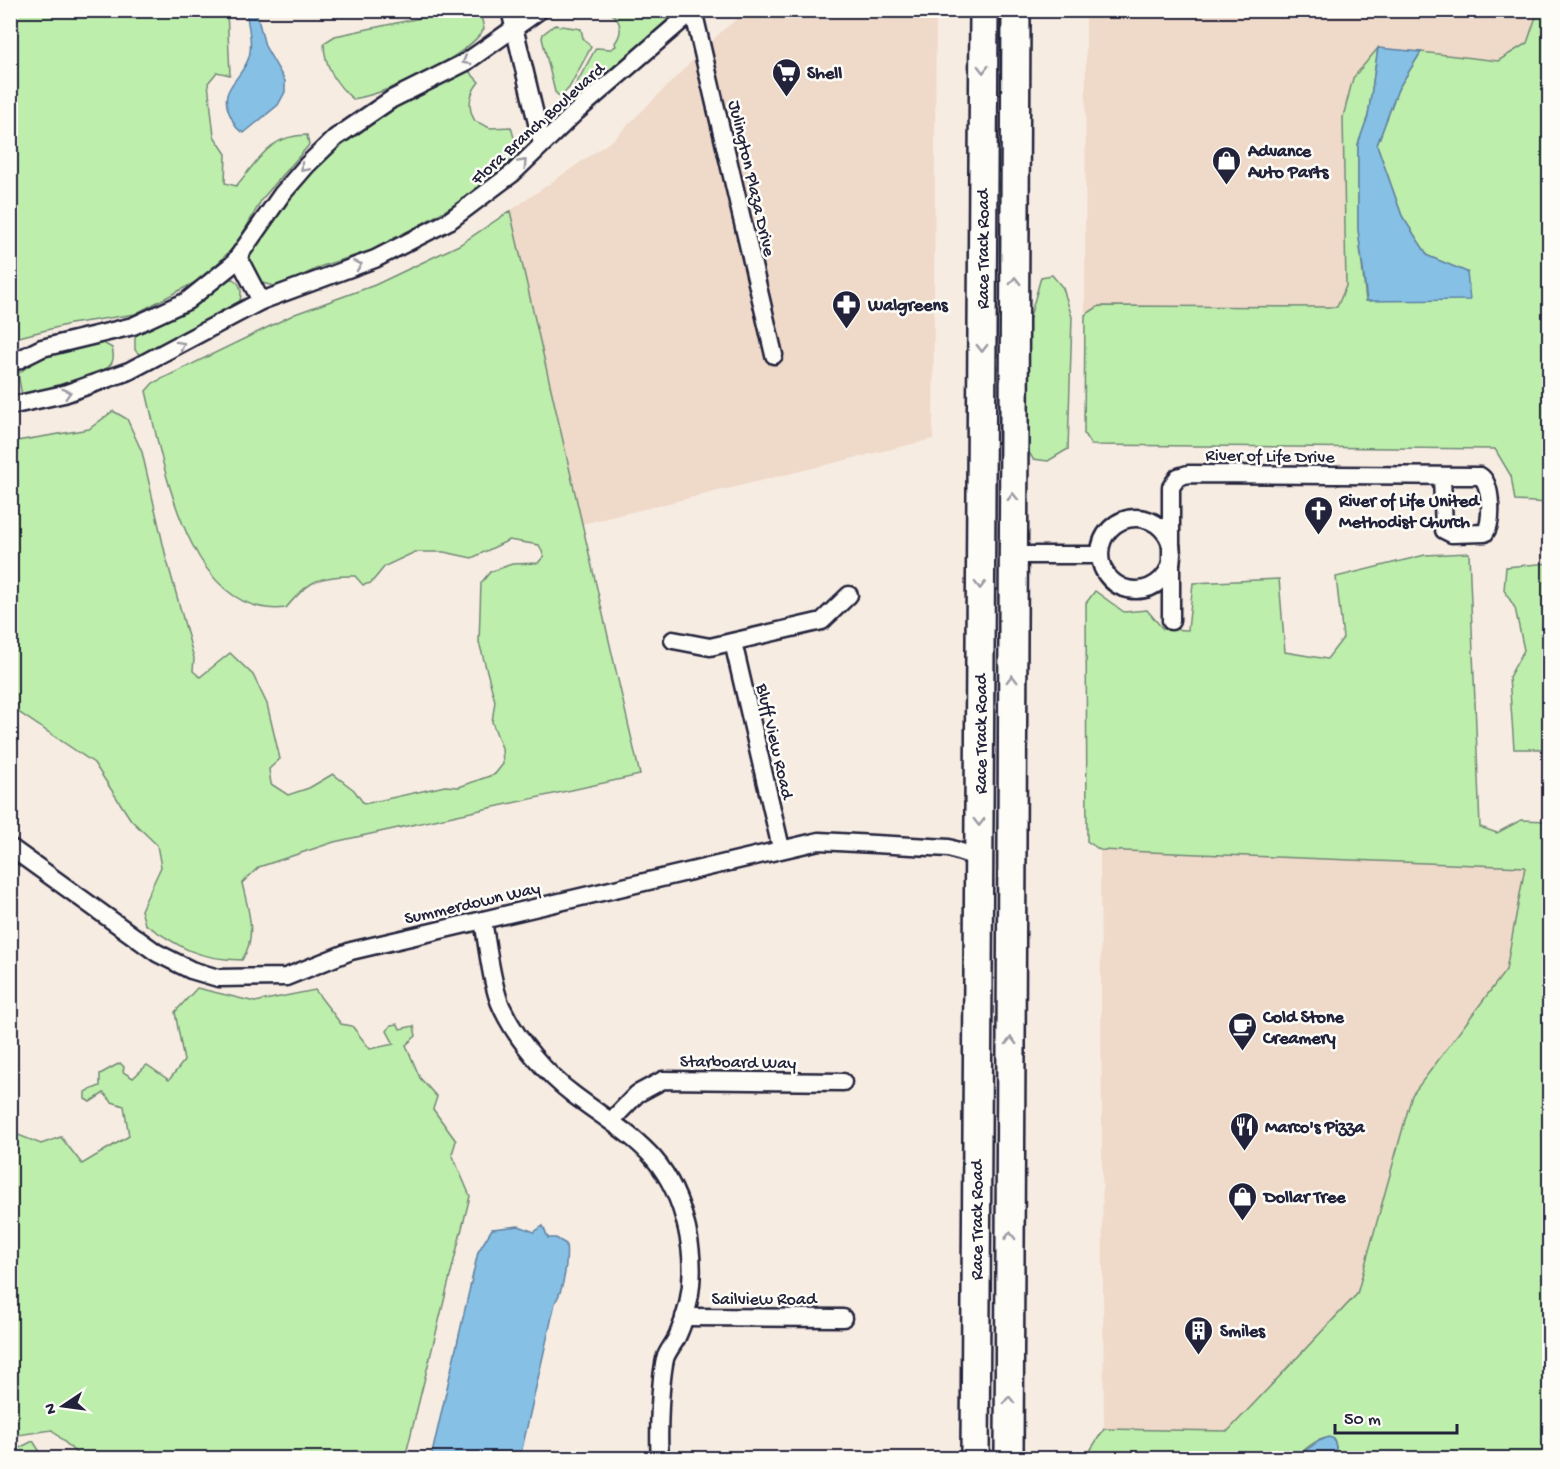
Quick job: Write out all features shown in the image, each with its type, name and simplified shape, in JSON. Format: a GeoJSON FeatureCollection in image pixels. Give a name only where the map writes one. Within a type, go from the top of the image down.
{"type":"FeatureCollection","features":[{"type":"Feature","properties":{"kind":"main road","name":"Race Track Road"},"geometry":{"type":"LineString","coordinates":[[975,1458],[984,10]]}},
{"type":"Feature","properties":{"kind":"main road","name":"Race Track Road"},"geometry":{"type":"LineString","coordinates":[[1009,1458],[1016,10]]}},
{"type":"Feature","properties":{"kind":"main road"},"geometry":{"type":"LineString","coordinates":[[980,556],[1013,555]]}},
{"type":"Feature","properties":{"kind":"main road"},"geometry":{"type":"LineString","coordinates":[[976,1295],[1010,1295]]}},
{"type":"Feature","properties":{"kind":"street"},"geometry":{"type":"LineString","coordinates":[[510,10],[542,144]]}},
{"type":"Feature","properties":{"kind":"street"},"geometry":{"type":"LineString","coordinates":[[10,364],[42,348],[126,328],[187,302],[213,283],[238,257],[282,194],[335,138],[392,99],[466,62],[540,10]]}},
{"type":"Feature","properties":{"kind":"street","name":"Flora Branch Boulevard"},"geometry":{"type":"LineString","coordinates":[[10,406],[64,394],[129,371],[261,301],[375,259],[415,240],[482,199],[694,11]]}},
{"type":"Feature","properties":{"kind":"street","name":"Julington Plaza Drive"},"geometry":{"type":"LineString","coordinates":[[694,11],[774,355]]}},
{"type":"Feature","properties":{"kind":"street"},"geometry":{"type":"LineString","coordinates":[[238,257],[261,301]]}},
{"type":"Feature","properties":{"kind":"street","name":"River of Life Drive"},"geometry":{"type":"LineString","coordinates":[[1171,621],[1171,487],[1175,480],[1184,474],[1442,476]]}},
{"type":"Feature","properties":{"kind":"street","name":"River of Life Drive"},"geometry":{"type":"LineString","coordinates":[[1142,519],[1162,528],[1172,554],[1168,572],[1163,580],[1151,588],[1134,590],[1118,586],[1107,577],[1099,555],[1101,542],[1111,528],[1126,520],[1142,519]]}},
{"type":"Feature","properties":{"kind":"street"},"geometry":{"type":"LineString","coordinates":[[1013,555],[1099,555]]}},
{"type":"Feature","properties":{"kind":"street"},"geometry":{"type":"LineString","coordinates":[[673,640],[710,647],[822,621],[849,595]]}},
{"type":"Feature","properties":{"kind":"street","name":"Bluff View Road"},"geometry":{"type":"LineString","coordinates":[[733,642],[781,848]]}},
{"type":"Feature","properties":{"kind":"street","name":"Summerdown Way"},"geometry":{"type":"LineString","coordinates":[[10,847],[157,953],[191,970],[218,978],[286,977],[351,951],[781,848],[819,841],[950,848],[979,858]]}},
{"type":"Feature","properties":{"kind":"street"},"geometry":{"type":"LineString","coordinates":[[483,920],[501,1007],[524,1043],[555,1079],[573,1095],[632,1135],[668,1175],[687,1228],[693,1283],[684,1317],[666,1358],[659,1442],[660,1458]]}},
{"type":"Feature","properties":{"kind":"street","name":"Starboard Way"},"geometry":{"type":"LineString","coordinates":[[611,1121],[637,1094],[663,1080],[843,1082]]}},
{"type":"Feature","properties":{"kind":"street","name":"Sailview Road"},"geometry":{"type":"LineString","coordinates":[[684,1317],[843,1318]]}},
{"type":"Feature","properties":{"kind":"shaded area"},"geometry":{"type":"Polygon","coordinates":[[[747,11],[936,11],[933,439],[582,524],[510,211],[614,139],[722,31],[747,11]]]}},
{"type":"Feature","properties":{"kind":"shaded area"},"geometry":{"type":"Polygon","coordinates":[[[1086,11],[1538,11],[1527,43],[1498,61],[1421,52],[1398,89],[1402,216],[1428,256],[1467,272],[1367,301],[1358,144],[1343,117],[1346,286],[1336,307],[1099,306],[1085,315],[1086,11]]]}},
{"type":"Feature","properties":{"kind":"shaded area"},"geometry":{"type":"Polygon","coordinates":[[[1100,850],[1525,867],[1506,970],[1412,1095],[1357,1294],[1228,1431],[1104,1429],[1100,850]]]}},
{"type":"Feature","properties":{"kind":"green space"},"geometry":{"type":"Polygon","coordinates":[[[445,10],[480,11],[484,29],[460,52],[443,63],[386,90],[353,99],[332,74],[326,59],[324,43],[335,36],[439,14],[445,10]]]}},
{"type":"Feature","properties":{"kind":"green space"},"geometry":{"type":"Polygon","coordinates":[[[11,11],[227,11],[230,75],[217,72],[208,83],[214,136],[226,154],[225,183],[236,186],[266,151],[283,139],[307,135],[309,145],[262,199],[237,244],[203,278],[135,314],[70,324],[11,339],[11,11]]]}},
{"type":"Feature","properties":{"kind":"green space"},"geometry":{"type":"Polygon","coordinates":[[[607,11],[675,11],[581,95],[575,86],[596,48],[611,49],[616,46],[615,43],[620,34],[618,21],[607,11]]]}},
{"type":"Feature","properties":{"kind":"green space"},"geometry":{"type":"Polygon","coordinates":[[[1538,11],[1549,11],[1549,503],[1515,501],[1511,476],[1495,449],[1091,445],[1084,434],[1085,315],[1099,306],[1337,307],[1346,286],[1343,117],[1353,78],[1378,48],[1368,116],[1358,145],[1358,229],[1366,301],[1467,272],[1428,256],[1402,216],[1377,145],[1398,89],[1421,52],[1498,61],[1527,43],[1538,11]]]}},
{"type":"Feature","properties":{"kind":"green space"},"geometry":{"type":"Polygon","coordinates":[[[555,25],[581,29],[583,38],[591,47],[569,88],[560,97],[555,92],[542,38],[543,34],[555,25]]]}},
{"type":"Feature","properties":{"kind":"green space"},"geometry":{"type":"Polygon","coordinates":[[[466,68],[479,82],[470,101],[475,121],[490,128],[511,127],[519,155],[484,188],[382,247],[322,266],[289,282],[274,286],[262,283],[254,272],[250,259],[251,250],[274,212],[325,154],[382,113],[466,68]]]}},
{"type":"Feature","properties":{"kind":"green space"},"geometry":{"type":"Polygon","coordinates":[[[510,211],[640,775],[334,842],[259,867],[242,883],[251,932],[250,942],[242,960],[213,957],[190,951],[145,924],[141,910],[161,867],[157,845],[131,820],[94,763],[11,707],[11,442],[89,429],[113,411],[127,419],[142,452],[166,557],[194,658],[193,671],[200,677],[230,653],[253,675],[267,704],[280,759],[269,769],[271,784],[288,795],[309,788],[333,774],[354,790],[364,804],[445,786],[459,787],[495,774],[503,764],[502,748],[492,722],[495,701],[479,642],[481,583],[490,572],[512,564],[538,563],[544,556],[539,545],[509,540],[472,558],[444,552],[415,552],[385,566],[371,583],[363,585],[355,576],[333,577],[308,586],[286,608],[253,605],[225,589],[203,563],[186,531],[161,457],[146,391],[153,383],[295,314],[375,285],[459,245],[510,211]]]}},
{"type":"Feature","properties":{"kind":"green space"},"geometry":{"type":"Polygon","coordinates":[[[1052,275],[1063,288],[1072,317],[1068,449],[1048,461],[1033,459],[1028,451],[1028,324],[1041,277],[1052,275]]]}},
{"type":"Feature","properties":{"kind":"green space"},"geometry":{"type":"Polygon","coordinates":[[[233,279],[241,288],[240,301],[146,354],[139,354],[135,350],[135,337],[140,330],[184,311],[226,280],[233,279]]]}},
{"type":"Feature","properties":{"kind":"green space"},"geometry":{"type":"Polygon","coordinates":[[[100,341],[112,348],[113,352],[113,361],[104,371],[22,396],[18,374],[37,359],[100,341]]]}},
{"type":"Feature","properties":{"kind":"green space"},"geometry":{"type":"Polygon","coordinates":[[[1469,553],[1480,827],[1497,833],[1521,820],[1549,821],[1549,1458],[1334,1458],[1336,1447],[1334,1439],[1329,1438],[1318,1441],[1295,1458],[1091,1458],[1091,1449],[1104,1429],[1228,1431],[1357,1294],[1412,1095],[1506,970],[1525,867],[1100,850],[1087,841],[1086,603],[1095,591],[1124,612],[1147,610],[1163,629],[1188,630],[1193,583],[1279,579],[1285,652],[1327,659],[1343,638],[1336,577],[1425,555],[1469,553]]]}},
{"type":"Feature","properties":{"kind":"green space"},"geometry":{"type":"Polygon","coordinates":[[[1549,563],[1549,749],[1514,749],[1509,677],[1524,650],[1515,608],[1504,590],[1506,567],[1549,563]]]}},
{"type":"Feature","properties":{"kind":"green space"},"geometry":{"type":"Polygon","coordinates":[[[197,988],[255,1002],[315,990],[341,1024],[352,1026],[370,1049],[394,1044],[387,1031],[391,1025],[398,1024],[400,1029],[414,1026],[416,1036],[406,1045],[420,1078],[437,1097],[433,1109],[456,1141],[452,1154],[470,1196],[405,1458],[78,1458],[77,1454],[52,1430],[11,1436],[11,1132],[41,1144],[61,1137],[82,1164],[129,1136],[124,1106],[112,1102],[104,1093],[90,1102],[85,1099],[85,1092],[100,1086],[100,1074],[120,1063],[124,1067],[123,1072],[133,1078],[147,1065],[169,1080],[184,1061],[175,1012],[197,988]]]}},
{"type":"Feature","properties":{"kind":"green space"},"geometry":{"type":"Polygon","coordinates":[[[33,1441],[44,1458],[11,1458],[11,1452],[33,1441]]]}},
{"type":"Feature","properties":{"kind":"water"},"geometry":{"type":"Polygon","coordinates":[[[246,11],[256,11],[265,46],[285,81],[285,92],[278,105],[244,133],[234,124],[226,100],[231,86],[249,57],[250,40],[246,11]]]}},
{"type":"Feature","properties":{"kind":"water"},"geometry":{"type":"Polygon","coordinates":[[[1378,48],[1421,52],[1398,89],[1377,145],[1402,216],[1428,256],[1467,272],[1470,300],[1367,301],[1358,229],[1358,144],[1368,116],[1378,48]]]}},
{"type":"Feature","properties":{"kind":"water"},"geometry":{"type":"Polygon","coordinates":[[[519,1226],[534,1232],[543,1226],[548,1238],[556,1238],[566,1244],[566,1267],[563,1282],[555,1303],[520,1458],[431,1458],[478,1252],[492,1229],[519,1226]]]}},
{"type":"Feature","properties":{"kind":"water"},"geometry":{"type":"Polygon","coordinates":[[[1329,1437],[1334,1439],[1336,1447],[1334,1458],[1295,1458],[1319,1441],[1329,1437]]]}},
{"type":"Feature","properties":{"kind":"place","name":"Shell"},"geometry":{"type":"Point","coordinates":[786,98]}},
{"type":"Feature","properties":{"kind":"place","name":"Advance Auto Parts"},"geometry":{"type":"Point","coordinates":[1227,186]}},
{"type":"Feature","properties":{"kind":"place","name":"Walgreens"},"geometry":{"type":"Point","coordinates":[847,330]}},
{"type":"Feature","properties":{"kind":"place","name":"River of Life United Methodist Church"},"geometry":{"type":"Point","coordinates":[1318,536]}},
{"type":"Feature","properties":{"kind":"place","name":"Cold Stone Creamery"},"geometry":{"type":"Point","coordinates":[1242,1052]}},
{"type":"Feature","properties":{"kind":"place","name":"Marco's Pizza"},"geometry":{"type":"Point","coordinates":[1244,1152]}},
{"type":"Feature","properties":{"kind":"place","name":"Dollar Tree"},"geometry":{"type":"Point","coordinates":[1243,1222]}},
{"type":"Feature","properties":{"kind":"place","name":"Smiles"},"geometry":{"type":"Point","coordinates":[1199,1356]}}]}
